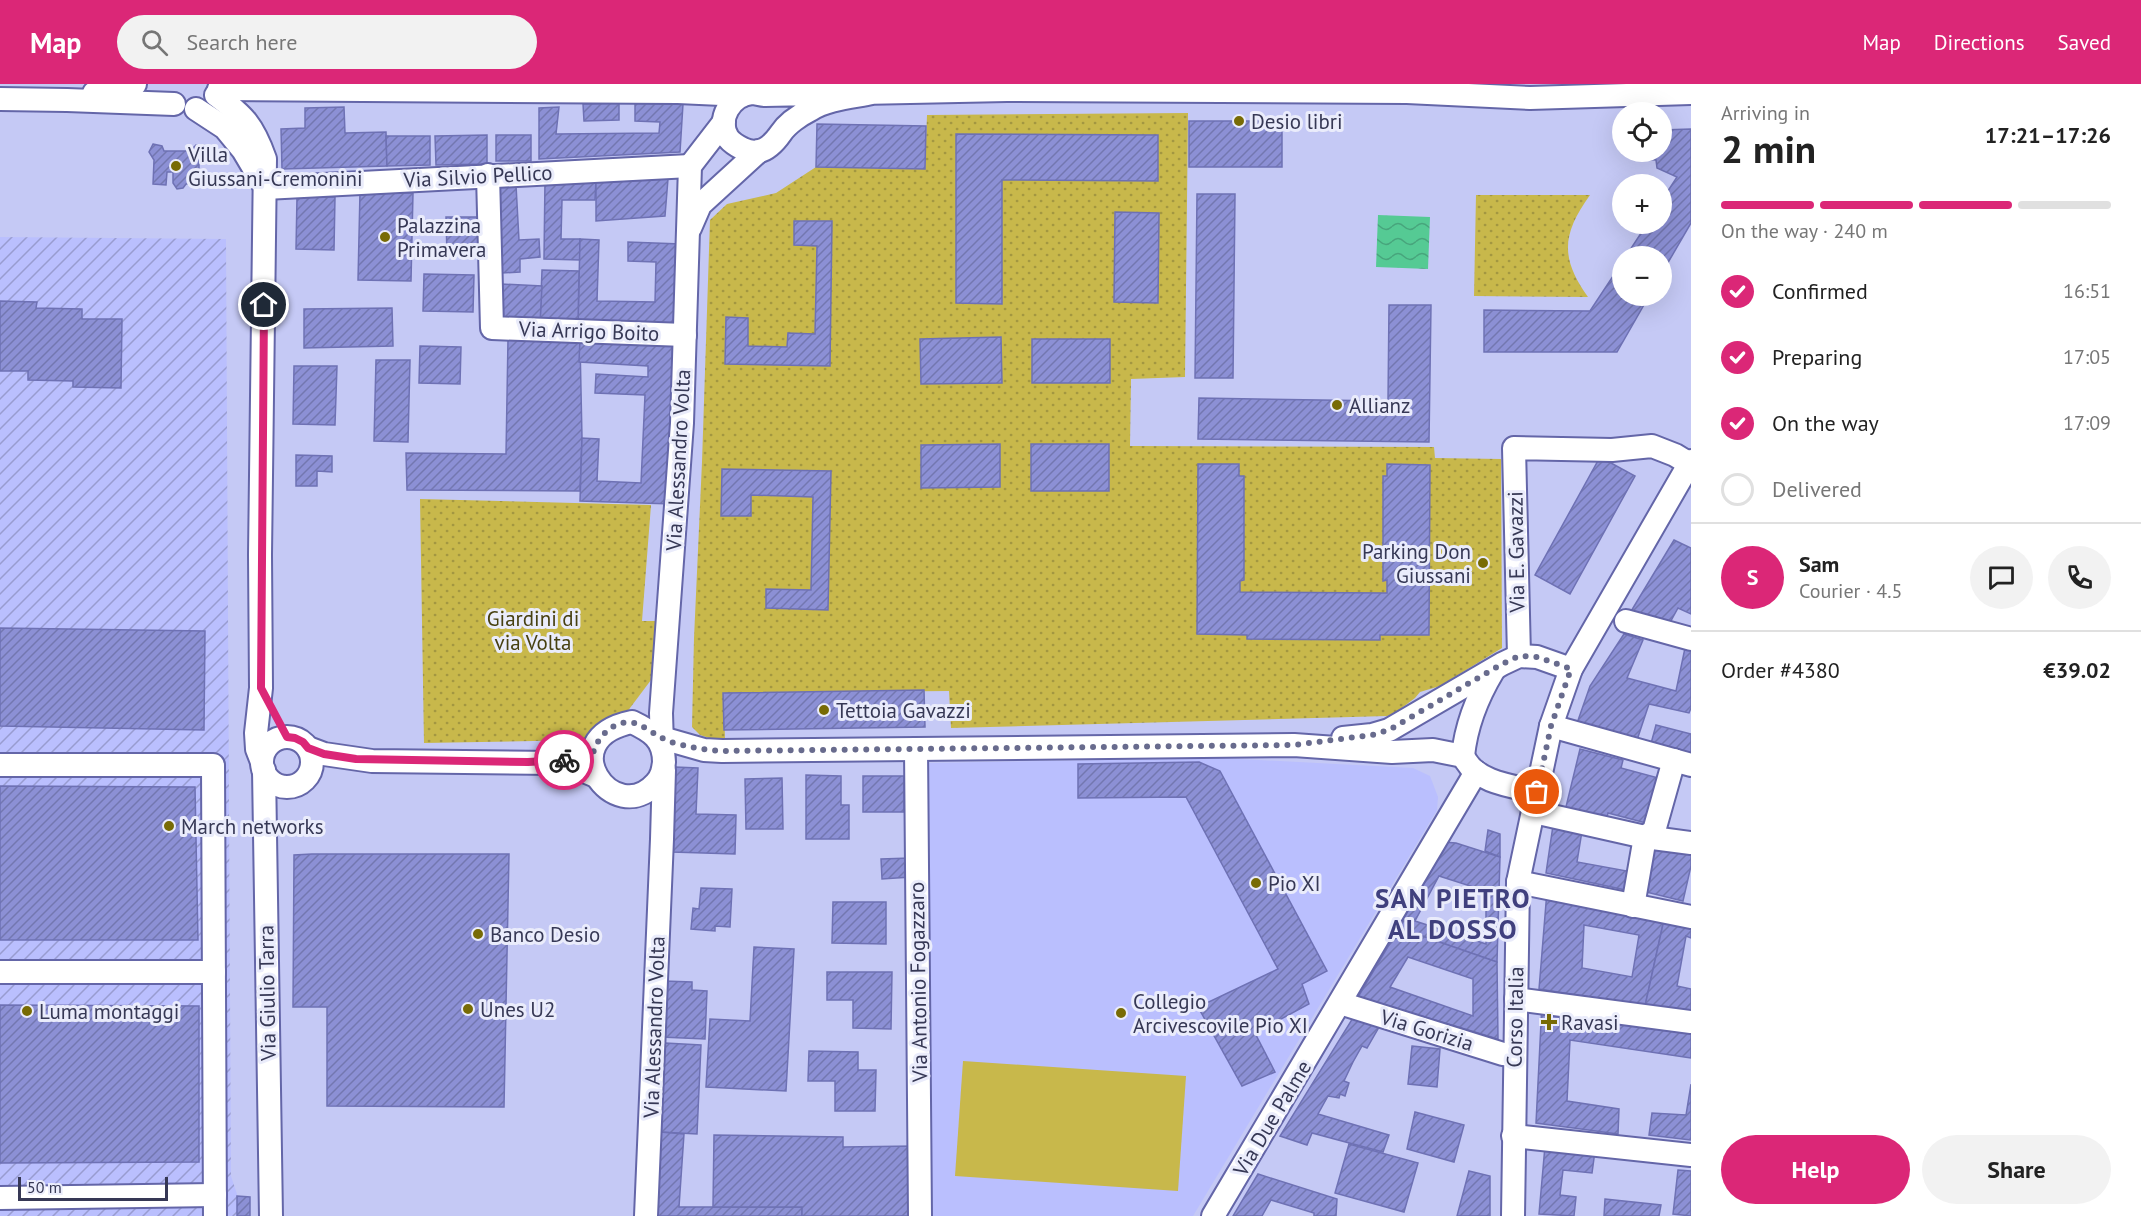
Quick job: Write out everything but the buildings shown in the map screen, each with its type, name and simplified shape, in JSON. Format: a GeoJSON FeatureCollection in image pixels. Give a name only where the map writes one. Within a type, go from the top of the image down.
{"type":"FeatureCollection","features":[{"type":"Feature","properties":{"kind":"street"},"geometry":{"type":"LineString","coordinates":[[67,100],[135,84]]}},
{"type":"Feature","properties":{"kind":"street"},"geometry":{"type":"LineString","coordinates":[[162,84],[166,97],[225,128],[243,150],[266,188]]}},
{"type":"Feature","properties":{"kind":"street"},"geometry":{"type":"LineString","coordinates":[[1506,84],[1530,98]]}},
{"type":"Feature","properties":{"kind":"street"},"geometry":{"type":"LineString","coordinates":[[0,99],[67,100],[185,107],[205,106],[218,89],[267,88],[690,90],[754,95],[842,89],[872,93],[1007,87],[1413,88],[1530,98],[1691,93]]}},
{"type":"Feature","properties":{"kind":"street","name":"Via Giulio Tarra"},"geometry":{"type":"LineString","coordinates":[[218,89],[242,114],[253,130],[265,159],[260,555],[261,688],[256,733],[257,748],[263,766],[271,1216]]}},
{"type":"Feature","properties":{"kind":"street"},"geometry":{"type":"LineString","coordinates":[[690,90],[724,122],[728,138],[736,146],[748,151],[759,151],[771,146],[781,133],[810,109],[872,93]]}},
{"type":"Feature","properties":{"kind":"street"},"geometry":{"type":"LineString","coordinates":[[690,166],[724,122],[729,106],[734,100],[754,95],[778,106],[782,116],[781,133]]}},
{"type":"Feature","properties":{"kind":"street","name":"Via Alessandro Volta"},"geometry":{"type":"LineString","coordinates":[[687,235],[700,206],[759,151]]}},
{"type":"Feature","properties":{"kind":"street","name":"Via Silvio Pellico"},"geometry":{"type":"LineString","coordinates":[[266,188],[690,166]]}},
{"type":"Feature","properties":{"kind":"street","name":"Via Alessandro Volta"},"geometry":{"type":"LineString","coordinates":[[646,1216],[662,839],[663,685],[682,423],[690,166]]}},
{"type":"Feature","properties":{"kind":"street","name":"Via Arrigo Boito"},"geometry":{"type":"LineString","coordinates":[[488,175],[492,328],[685,335]]}},
{"type":"Feature","properties":{"kind":"street","name":"Via E. Gavazzi"},"geometry":{"type":"LineString","coordinates":[[1519,656],[1514,448],[1612,450],[1652,446],[1690,463]]}},
{"type":"Feature","properties":{"kind":"street","name":"Corso Italia"},"geometry":{"type":"LineString","coordinates":[[1513,1216],[1518,882],[1551,726],[1571,669],[1690,463]]}},
{"type":"Feature","properties":{"kind":"street"},"geometry":{"type":"LineString","coordinates":[[1626,621],[1691,639]]}},
{"type":"Feature","properties":{"kind":"street"},"geometry":{"type":"LineString","coordinates":[[1294,745],[1372,735],[1389,730],[1519,656],[1538,657],[1571,669]]}},
{"type":"Feature","properties":{"kind":"street","name":"Via Due Palme"},"geometry":{"type":"LineString","coordinates":[[1213,1216],[1340,1003],[1469,764],[1464,744],[1481,691],[1494,669]]}},
{"type":"Feature","properties":{"kind":"street"},"geometry":{"type":"LineString","coordinates":[[632,722],[663,685]]}},
{"type":"Feature","properties":{"kind":"street"},"geometry":{"type":"LineString","coordinates":[[261,688],[287,737]]}},
{"type":"Feature","properties":{"kind":"street"},"geometry":{"type":"LineString","coordinates":[[528,762],[572,767],[596,776],[610,791],[624,796],[633,796],[651,789],[660,778],[661,750],[650,730],[632,722],[618,725],[604,732],[595,744],[592,759],[596,776]]}},
{"type":"Feature","properties":{"kind":"street"},"geometry":{"type":"LineString","coordinates":[[1551,726],[1682,763],[1654,831],[1645,837],[1633,906]]}},
{"type":"Feature","properties":{"kind":"street"},"geometry":{"type":"LineString","coordinates":[[309,774],[312,761],[308,748],[303,742],[287,737],[272,742],[263,754],[263,766],[268,778],[282,786],[298,784],[309,774],[334,767],[372,761]]}},
{"type":"Feature","properties":{"kind":"street"},"geometry":{"type":"LineString","coordinates":[[661,750],[1294,745],[1392,752],[1433,750],[1469,764],[1535,802],[1645,837],[1691,843]]}},
{"type":"Feature","properties":{"kind":"street"},"geometry":{"type":"LineString","coordinates":[[308,748],[324,754],[372,761],[528,762],[565,760],[593,754]]}},
{"type":"Feature","properties":{"kind":"street","name":"Via Antonio Fogazzaro"},"geometry":{"type":"LineString","coordinates":[[916,748],[921,1216]]}},
{"type":"Feature","properties":{"kind":"street"},"geometry":{"type":"LineString","coordinates":[[0,765],[213,765],[215,1205],[0,1198]]}},
{"type":"Feature","properties":{"kind":"street"},"geometry":{"type":"LineString","coordinates":[[633,796],[652,817],[662,839]]}},
{"type":"Feature","properties":{"kind":"street"},"geometry":{"type":"LineString","coordinates":[[1518,882],[1691,917]]}},
{"type":"Feature","properties":{"kind":"street"},"geometry":{"type":"LineString","coordinates":[[0,972],[214,972]]}},
{"type":"Feature","properties":{"kind":"street"},"geometry":{"type":"LineString","coordinates":[[1516,999],[1691,1022]]}},
{"type":"Feature","properties":{"kind":"street","name":"Via Gorizia"},"geometry":{"type":"LineString","coordinates":[[1340,1003],[1503,1054],[1514,1055]]}},
{"type":"Feature","properties":{"kind":"street"},"geometry":{"type":"LineString","coordinates":[[1514,1136],[1691,1155]]}},
{"type":"Feature","properties":{"kind":"shaded area"},"geometry":{"type":"Polygon","coordinates":[[[0,237],[226,239],[231,1176],[237,1194],[237,1216],[0,1216],[0,237]]]}},
{"type":"Feature","properties":{"kind":"shaded area","name":"Collegio Arcivescovile Pio XI"},"geometry":{"type":"Polygon","coordinates":[[[1221,758],[1413,768],[1430,776],[1438,797],[1437,810],[1193,1216],[930,1216],[926,763],[1221,758]]]}},
{"type":"Feature","properties":{"kind":"green space"},"geometry":{"type":"Polygon","coordinates":[[[1188,113],[1185,377],[1131,379],[1130,446],[1434,447],[1435,458],[1501,459],[1502,648],[1440,686],[1420,692],[1395,713],[1387,716],[951,728],[949,691],[724,693],[725,743],[700,735],[692,727],[710,220],[727,204],[776,193],[816,167],[925,169],[927,115],[1188,113]]]}},
{"type":"Feature","properties":{"kind":"green space"},"geometry":{"type":"Polygon","coordinates":[[[1476,195],[1590,195],[1574,222],[1568,246],[1573,270],[1588,297],[1474,296],[1476,195]]]}},
{"type":"Feature","properties":{"kind":"green space","name":"Giardini di via Volta"},"geometry":{"type":"Polygon","coordinates":[[[420,499],[651,505],[642,621],[657,621],[651,680],[624,716],[602,724],[585,740],[424,743],[420,499]]]}},
{"type":"Feature","properties":{"kind":"green space"},"geometry":{"type":"Polygon","coordinates":[[[963,1061],[1186,1076],[1178,1191],[955,1176],[963,1061]]]}},
{"type":"Feature","properties":{"kind":"water"},"geometry":{"type":"Polygon","coordinates":[[[1378,215],[1430,217],[1428,269],[1376,267],[1378,215]]]}},
{"type":"Feature","properties":{"kind":"way so far"},"geometry":{"type":"LineString","coordinates":[[564,760],[593,754],[595,744],[604,732],[618,725],[632,722],[650,730],[655,736],[704,750],[722,751],[1294,745],[1372,735],[1389,730],[1519,656],[1538,657],[1571,669],[1551,726],[1537,792]]}},
{"type":"Feature","properties":{"kind":"place","name":"Desio libri"},"geometry":{"type":"Point","coordinates":[1239,121]}},
{"type":"Feature","properties":{"kind":"place","name":"Villa Giussani-Cremonini"},"geometry":{"type":"Point","coordinates":[176,166]}},
{"type":"Feature","properties":{"kind":"place","name":"Palazzina Primavera"},"geometry":{"type":"Point","coordinates":[385,237]}},
{"type":"Feature","properties":{"kind":"place","name":"Allianz"},"geometry":{"type":"Point","coordinates":[1337,405]}},
{"type":"Feature","properties":{"kind":"place","name":"Parking Don Giussani"},"geometry":{"type":"Point","coordinates":[1483,563]}},
{"type":"Feature","properties":{"kind":"place","name":"Tettoia Gavazzi"},"geometry":{"type":"Point","coordinates":[824,710]}},
{"type":"Feature","properties":{"kind":"place","name":"March networks"},"geometry":{"type":"Point","coordinates":[169,826]}},
{"type":"Feature","properties":{"kind":"place","name":"Pio XI"},"geometry":{"type":"Point","coordinates":[1256,883]}},
{"type":"Feature","properties":{"kind":"place","name":"Banco Desio"},"geometry":{"type":"Point","coordinates":[478,934]}},
{"type":"Feature","properties":{"kind":"place","name":"Unes U2"},"geometry":{"type":"Point","coordinates":[468,1009]}},
{"type":"Feature","properties":{"kind":"place","name":"Luma montaggi"},"geometry":{"type":"Point","coordinates":[27,1011]}},
{"type":"Feature","properties":{"kind":"place","name":"Collegio Arcivescovile Pio XI"},"geometry":{"type":"Point","coordinates":[1121,1013]}},
{"type":"Feature","properties":{"kind":"place","name":"Ravasi"},"geometry":{"type":"Point","coordinates":[1549,1022]}},
{"type":"Feature","properties":{"kind":"district","name":"SAN PIETRO AL DOSSO"},"geometry":{"type":"Point","coordinates":[1453,914]}},
{"type":"Feature","properties":{"kind":"route"},"geometry":{"type":"LineString","coordinates":[[264,305],[260,555],[261,688],[287,737],[295,738],[308,748],[324,754],[372,761],[528,762],[564,760]]}}]}
